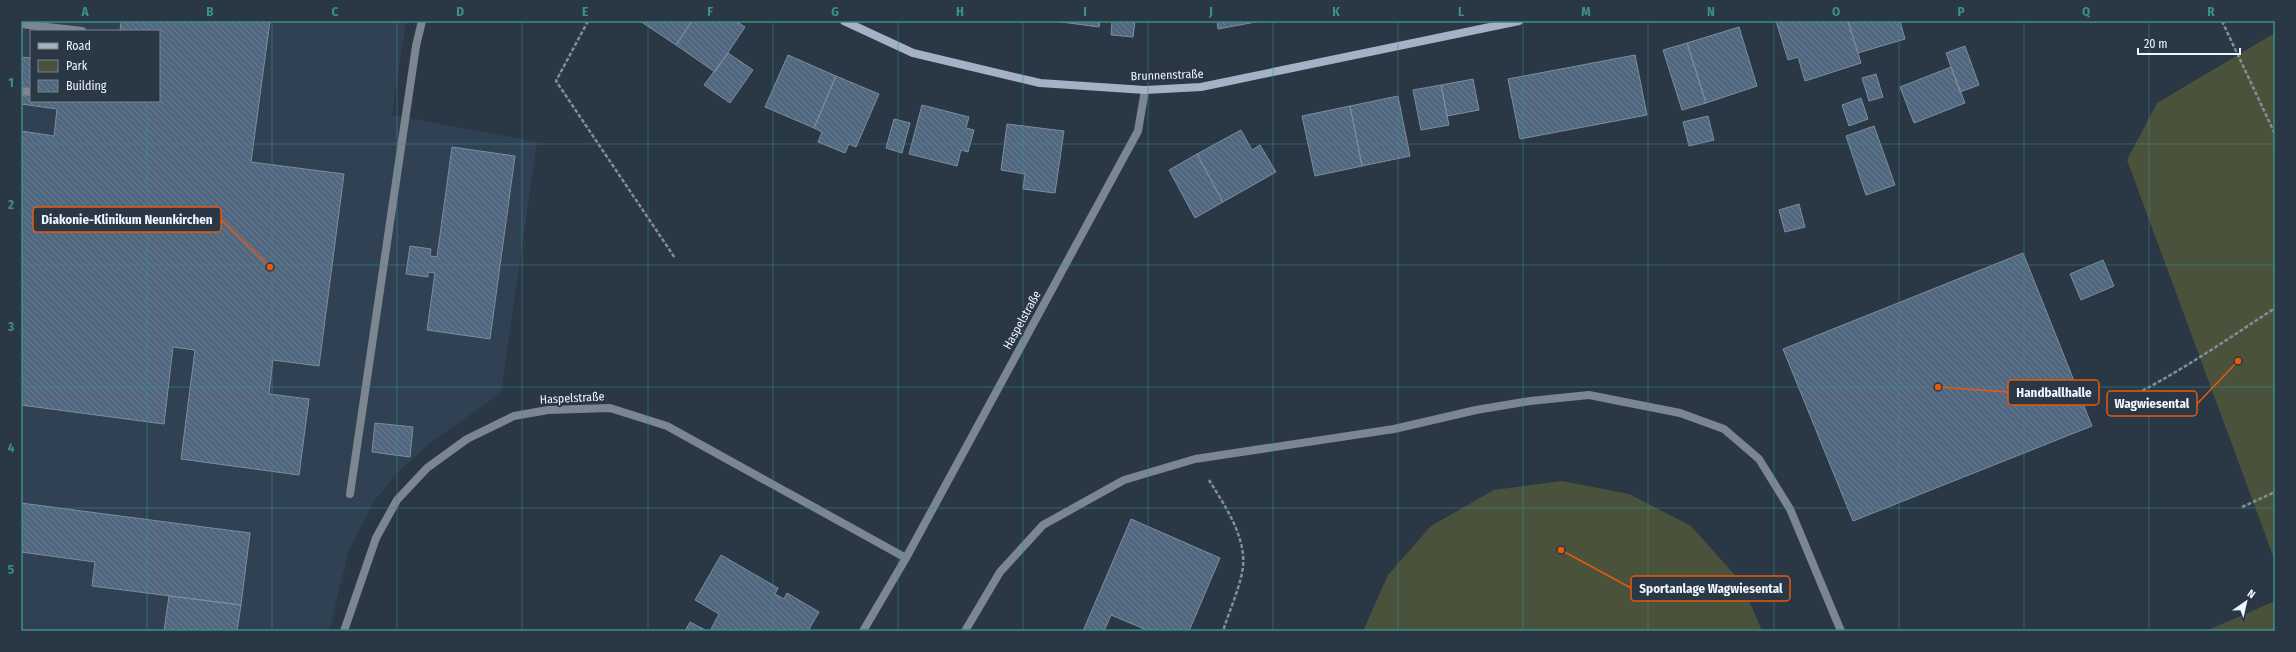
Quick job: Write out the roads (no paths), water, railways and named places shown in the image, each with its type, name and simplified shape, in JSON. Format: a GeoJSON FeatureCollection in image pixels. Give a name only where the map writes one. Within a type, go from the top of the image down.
{"type":"FeatureCollection","features":[{"type":"Feature","properties":{"kind":"street"},"geometry":{"type":"LineString","coordinates":[[350,494],[416,46],[422,21]]}},
{"type":"Feature","properties":{"kind":"street","name":"Brunnenstraße"},"geometry":{"type":"LineString","coordinates":[[844,21],[913,53],[1040,83],[1145,90],[1201,87],[1520,21]]}},
{"type":"Feature","properties":{"kind":"street"},"geometry":{"type":"LineString","coordinates":[[21,24],[73,30]]}},
{"type":"Feature","properties":{"kind":"street","name":"Haspelstraße"},"geometry":{"type":"LineString","coordinates":[[863,631],[906,558],[1138,131],[1145,90]]}},
{"type":"Feature","properties":{"kind":"street"},"geometry":{"type":"LineString","coordinates":[[965,631],[1000,572],[1043,525],[1124,480],[1195,459],[1394,429],[1476,410],[1530,400],[1589,395],[1680,413],[1724,429],[1759,459],[1790,509],[1841,631]]}},
{"type":"Feature","properties":{"kind":"street","name":"Haspelstraße"},"geometry":{"type":"LineString","coordinates":[[344,631],[376,538],[397,500],[427,468],[467,439],[514,416],[548,410],[610,408],[668,426],[906,558]]}},
{"type":"Feature","properties":{"kind":"place","name":"Diakonie-Klinikum Neunkirchen"},"geometry":{"type":"Point","coordinates":[270,267]}},
{"type":"Feature","properties":{"kind":"place","name":"Wagwiesental"},"geometry":{"type":"Point","coordinates":[2238,361]}},
{"type":"Feature","properties":{"kind":"place","name":"Handballhalle"},"geometry":{"type":"Point","coordinates":[1938,387]}},
{"type":"Feature","properties":{"kind":"place","name":"Sportanlage Wagwiesental"},"geometry":{"type":"Point","coordinates":[1561,550]}}]}
